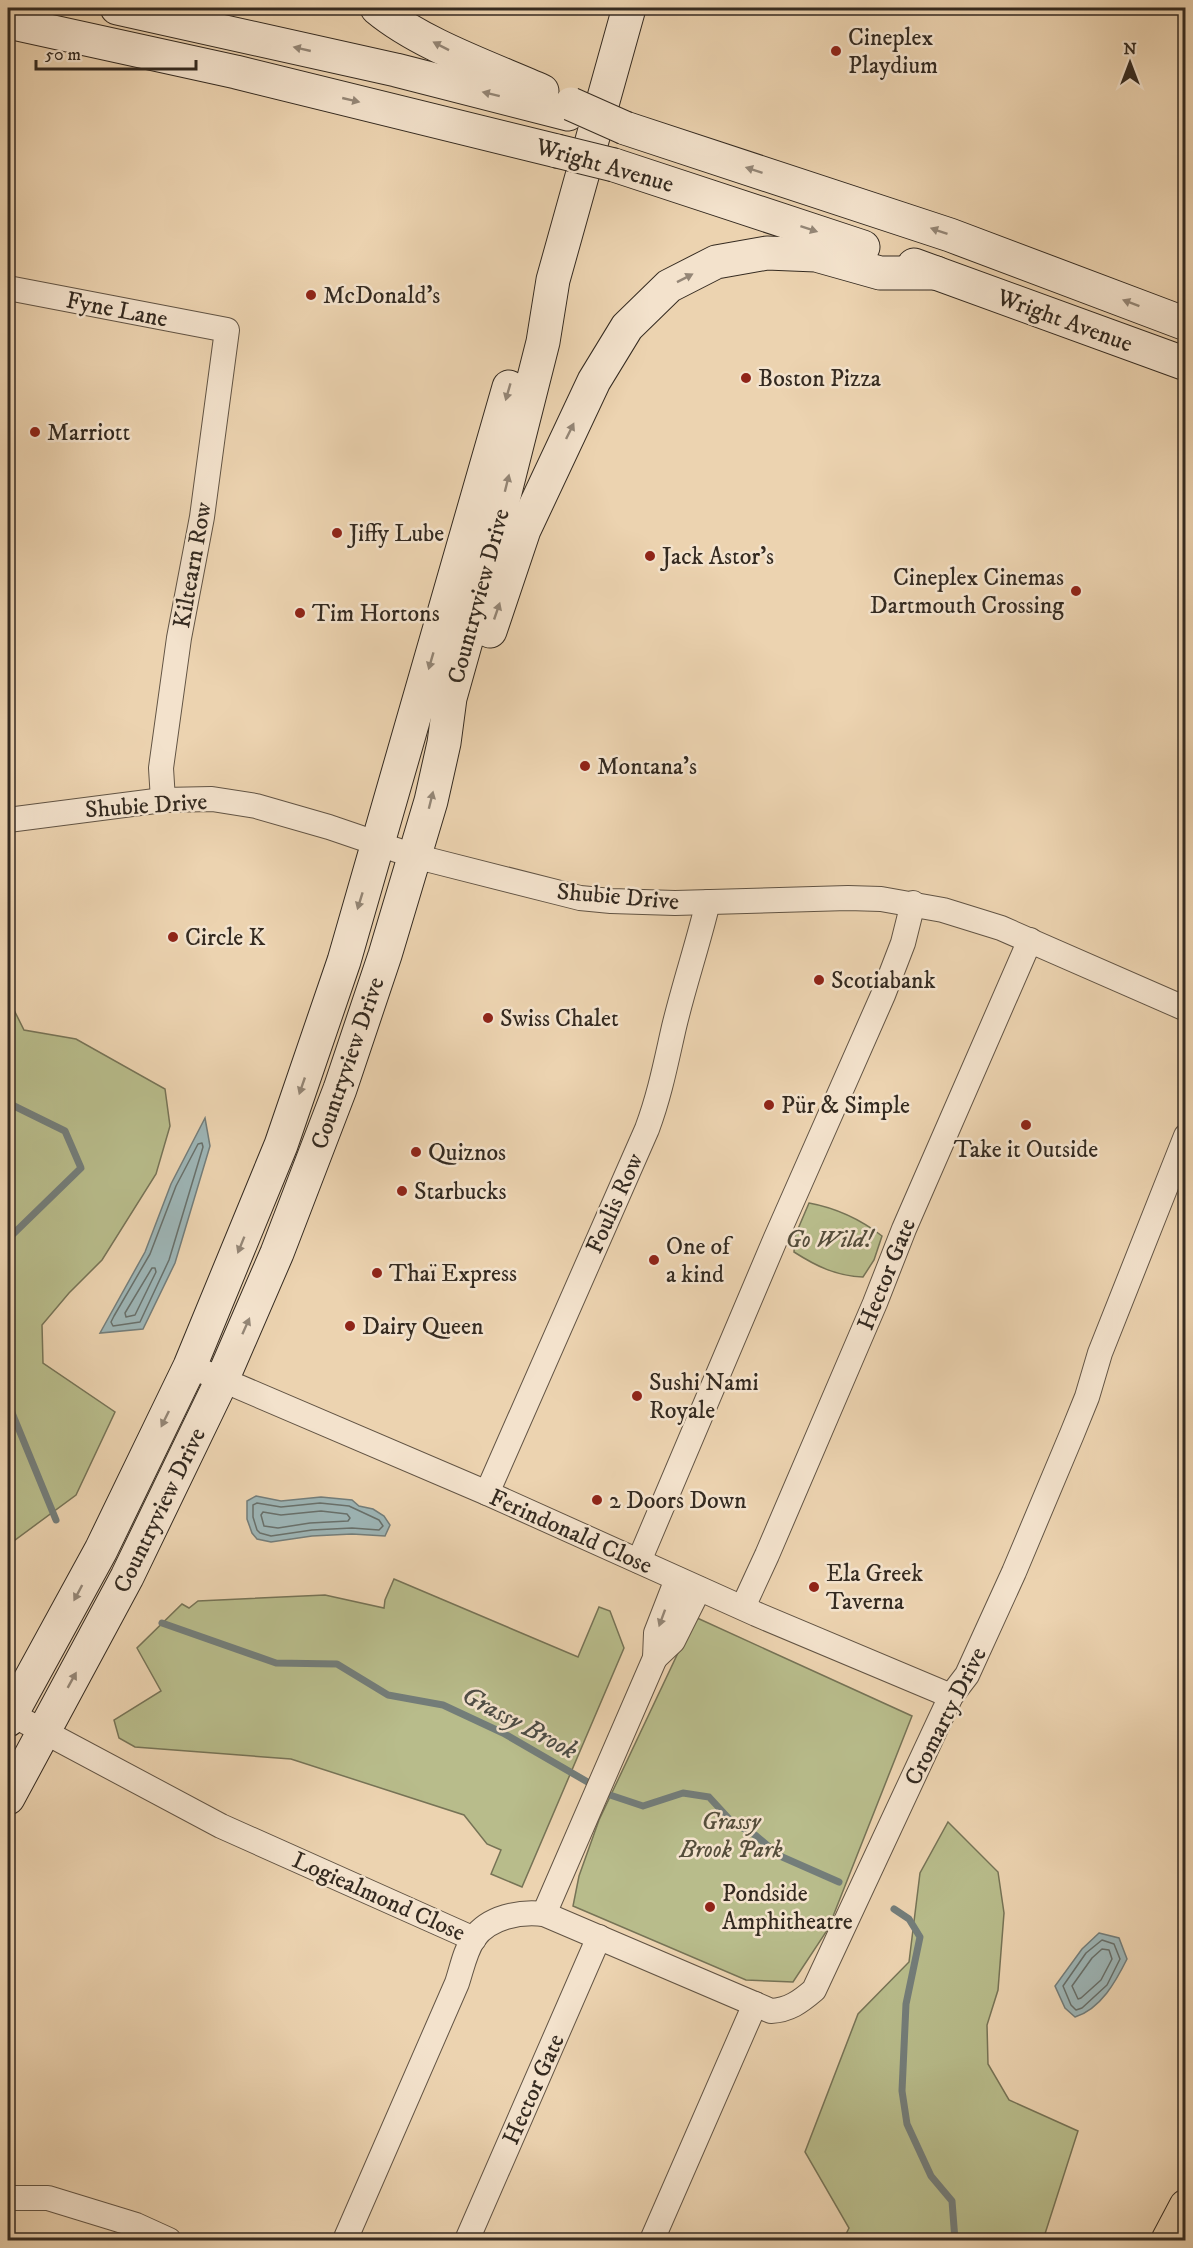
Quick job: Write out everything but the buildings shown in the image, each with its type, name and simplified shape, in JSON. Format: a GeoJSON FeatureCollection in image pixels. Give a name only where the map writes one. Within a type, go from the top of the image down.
{"type":"FeatureCollection","features":[{"type":"Feature","properties":{"kind":"highway"},"geometry":{"type":"LineString","coordinates":[[1168,2241],[1185,2206]]}},
{"type":"Feature","properties":{"kind":"street","name":"Wright Avenue"},"geometry":{"type":"LineString","coordinates":[[117,8],[570,109],[950,235],[1185,324]]}},
{"type":"Feature","properties":{"kind":"street"},"geometry":{"type":"LineString","coordinates":[[377,8],[394,22],[570,109]]}},
{"type":"Feature","properties":{"kind":"street","name":"Countryview Drive"},"geometry":{"type":"LineString","coordinates":[[8,1798],[139,1553],[222,1380],[277,1253],[320,1144],[385,955],[431,801],[444,743],[450,698],[480,591],[540,354],[553,280],[629,8]]}},
{"type":"Feature","properties":{"kind":"street","name":"Wright Avenue"},"geometry":{"type":"LineString","coordinates":[[8,22],[248,75],[614,165],[813,230],[1185,364]]}},
{"type":"Feature","properties":{"kind":"street"},"geometry":{"type":"LineString","coordinates":[[444,743],[469,695],[524,530],[589,390],[627,327],[669,286],[716,262],[767,253],[816,255],[880,273],[936,273]]}},
{"type":"Feature","properties":{"kind":"street","name":"Countryview Drive"},"geometry":{"type":"LineString","coordinates":[[9,1717],[87,1576],[190,1366],[281,1145],[344,961],[522,341],[553,280]]}},
{"type":"Feature","properties":{"kind":"street","name":"Fyne Lane"},"geometry":{"type":"LineString","coordinates":[[8,288],[227,330]]}},
{"type":"Feature","properties":{"kind":"street","name":"Kiltearn Row"},"geometry":{"type":"LineString","coordinates":[[163,800],[161,768],[179,638],[202,517],[227,330]]}},
{"type":"Feature","properties":{"kind":"street","name":"Shubie Drive"},"geometry":{"type":"LineString","coordinates":[[8,820],[163,800],[212,799],[256,806],[329,827],[414,856],[580,898],[708,902],[848,898],[913,903],[972,918],[1030,940],[1185,1009]]}},
{"type":"Feature","properties":{"kind":"street","name":"Foulis Row"},"geometry":{"type":"LineString","coordinates":[[487,1493],[660,1095],[674,1027],[708,902]]}},
{"type":"Feature","properties":{"kind":"street"},"geometry":{"type":"LineString","coordinates":[[639,1561],[783,1222],[883,995],[903,943],[913,903]]}},
{"type":"Feature","properties":{"kind":"street","name":"Hector Gate"},"geometry":{"type":"LineString","coordinates":[[743,1607],[1030,940]]}},
{"type":"Feature","properties":{"kind":"street","name":"Cromarty Drive"},"geometry":{"type":"LineString","coordinates":[[755,2004],[771,2011],[781,2011],[797,2005],[814,1990],[951,1696],[968,1675],[1018,1561],[1087,1397],[1100,1353],[1185,1136]]}},
{"type":"Feature","properties":{"kind":"street","name":"Ferindonald Close"},"geometry":{"type":"LineString","coordinates":[[190,1366],[487,1493],[699,1589],[951,1696]]}},
{"type":"Feature","properties":{"kind":"street"},"geometry":{"type":"LineString","coordinates":[[544,1914],[655,1658],[656,1634],[677,1579]]}},
{"type":"Feature","properties":{"kind":"street"},"geometry":{"type":"LineString","coordinates":[[655,1658],[674,1641],[699,1589]]}},
{"type":"Feature","properties":{"kind":"street","name":"Logiealmond Close"},"geometry":{"type":"LineString","coordinates":[[9,1717],[44,1731],[221,1826],[474,1939],[491,1923],[531,1912],[544,1914],[755,2004]]}},
{"type":"Feature","properties":{"kind":"street","name":"Hector Gate"},"geometry":{"type":"LineString","coordinates":[[467,2241],[599,1937]]}},
{"type":"Feature","properties":{"kind":"street"},"geometry":{"type":"LineString","coordinates":[[345,2241],[474,1939]]}},
{"type":"Feature","properties":{"kind":"street"},"geometry":{"type":"LineString","coordinates":[[652,2241],[755,2004]]}},
{"type":"Feature","properties":{"kind":"street"},"geometry":{"type":"LineString","coordinates":[[8,2198],[48,2198],[136,2225],[169,2241]]}},
{"type":"Feature","properties":{"kind":"green space"},"geometry":{"type":"Polygon","coordinates":[[[8,998],[24,1030],[76,1039],[165,1089],[170,1126],[156,1174],[102,1260],[69,1293],[42,1325],[43,1363],[115,1412],[76,1495],[11,1543],[8,1540],[8,998]]]}},
{"type":"Feature","properties":{"kind":"green space","name":"Go Wild!"},"geometry":{"type":"Polygon","coordinates":[[[809,1203],[847,1215],[882,1236],[874,1260],[863,1277],[844,1275],[827,1269],[794,1252],[795,1236],[809,1203]]]}},
{"type":"Feature","properties":{"kind":"green space"},"geometry":{"type":"Polygon","coordinates":[[[394,1579],[578,1657],[599,1607],[610,1611],[624,1648],[522,1887],[491,1874],[501,1850],[487,1844],[464,1815],[291,1759],[135,1747],[119,1738],[114,1720],[161,1691],[137,1648],[182,1604],[189,1608],[198,1601],[325,1595],[384,1608],[394,1579]]]}},
{"type":"Feature","properties":{"kind":"green space","name":"Grassy Brook Park"},"geometry":{"type":"Polygon","coordinates":[[[695,1617],[912,1716],[828,1929],[793,1982],[746,1980],[573,1906],[579,1876],[599,1820],[695,1617]]]}},
{"type":"Feature","properties":{"kind":"green space"},"geometry":{"type":"Polygon","coordinates":[[[948,1822],[998,1872],[1004,1913],[998,1990],[987,2025],[988,2064],[1009,2100],[1078,2131],[1043,2240],[843,2240],[849,2228],[805,2152],[858,2014],[909,1962],[920,1873],[948,1822]]]}},
{"type":"Feature","properties":{"kind":"water"},"geometry":{"type":"Polygon","coordinates":[[[205,1118],[210,1146],[175,1263],[143,1329],[100,1333],[145,1252],[171,1184],[205,1118]]]}},
{"type":"Feature","properties":{"kind":"water"},"geometry":{"type":"Polygon","coordinates":[[[256,1496],[281,1501],[321,1497],[352,1500],[359,1506],[373,1509],[384,1516],[390,1525],[385,1536],[352,1534],[312,1536],[271,1542],[257,1539],[247,1519],[247,1501],[256,1496]]]}},
{"type":"Feature","properties":{"kind":"water"},"geometry":{"type":"Polygon","coordinates":[[[1099,1933],[1119,1938],[1127,1959],[1113,1985],[1100,2001],[1093,2008],[1075,2017],[1065,2008],[1055,1986],[1082,1949],[1099,1933]]]}},
{"type":"Feature","properties":{"kind":"waterway","name":"Grassy Brook"},"geometry":{"type":"LineString","coordinates":[[8,1103],[65,1131],[81,1168],[8,1239]]}},
{"type":"Feature","properties":{"kind":"waterway","name":"Grassy Brook"},"geometry":{"type":"LineString","coordinates":[[8,1403],[56,1520]]}},
{"type":"Feature","properties":{"kind":"waterway","name":"Grassy Brook"},"geometry":{"type":"LineString","coordinates":[[162,1623],[276,1663],[337,1664],[388,1695],[443,1705],[503,1733],[610,1795],[643,1806],[683,1793],[709,1797],[732,1822],[755,1835],[780,1856],[839,1882]]}},
{"type":"Feature","properties":{"kind":"waterway","name":"Grassy Brook"},"geometry":{"type":"LineString","coordinates":[[894,1909],[909,1919],[920,1937],[906,2004],[902,2091],[907,2124],[931,2176],[952,2201],[955,2240]]}},
{"type":"Feature","properties":{"kind":"place","name":"Cineplex Playdium"},"geometry":{"type":"Point","coordinates":[836,51]}},
{"type":"Feature","properties":{"kind":"place","name":"McDonald's"},"geometry":{"type":"Point","coordinates":[311,295]}},
{"type":"Feature","properties":{"kind":"place","name":"Boston Pizza"},"geometry":{"type":"Point","coordinates":[746,378]}},
{"type":"Feature","properties":{"kind":"place","name":"Marriott"},"geometry":{"type":"Point","coordinates":[35,432]}},
{"type":"Feature","properties":{"kind":"place","name":"Jiffy Lube"},"geometry":{"type":"Point","coordinates":[337,533]}},
{"type":"Feature","properties":{"kind":"place","name":"Jack Astor's"},"geometry":{"type":"Point","coordinates":[650,556]}},
{"type":"Feature","properties":{"kind":"place","name":"Cineplex Cinemas Dartmouth Crossing"},"geometry":{"type":"Point","coordinates":[1076,591]}},
{"type":"Feature","properties":{"kind":"place","name":"Tim Hortons"},"geometry":{"type":"Point","coordinates":[300,613]}},
{"type":"Feature","properties":{"kind":"place","name":"Montana's"},"geometry":{"type":"Point","coordinates":[585,766]}},
{"type":"Feature","properties":{"kind":"place","name":"Circle K"},"geometry":{"type":"Point","coordinates":[173,937]}},
{"type":"Feature","properties":{"kind":"place","name":"Scotiabank"},"geometry":{"type":"Point","coordinates":[819,980]}},
{"type":"Feature","properties":{"kind":"place","name":"Swiss Chalet"},"geometry":{"type":"Point","coordinates":[488,1018]}},
{"type":"Feature","properties":{"kind":"place","name":"Pür & Simple"},"geometry":{"type":"Point","coordinates":[769,1105]}},
{"type":"Feature","properties":{"kind":"place","name":"Take it Outside"},"geometry":{"type":"Point","coordinates":[1026,1125]}},
{"type":"Feature","properties":{"kind":"place","name":"Quiznos"},"geometry":{"type":"Point","coordinates":[416,1152]}},
{"type":"Feature","properties":{"kind":"place","name":"Starbucks"},"geometry":{"type":"Point","coordinates":[402,1191]}},
{"type":"Feature","properties":{"kind":"place","name":"One of a kind"},"geometry":{"type":"Point","coordinates":[654,1260]}},
{"type":"Feature","properties":{"kind":"place","name":"Thaï Express"},"geometry":{"type":"Point","coordinates":[377,1273]}},
{"type":"Feature","properties":{"kind":"place","name":"Dairy Queen"},"geometry":{"type":"Point","coordinates":[350,1326]}},
{"type":"Feature","properties":{"kind":"place","name":"Sushi Nami Royale"},"geometry":{"type":"Point","coordinates":[637,1396]}},
{"type":"Feature","properties":{"kind":"place","name":"2 Doors Down"},"geometry":{"type":"Point","coordinates":[597,1500]}},
{"type":"Feature","properties":{"kind":"place","name":"Ela Greek Taverna"},"geometry":{"type":"Point","coordinates":[814,1587]}},
{"type":"Feature","properties":{"kind":"place","name":"Pondside Amphitheatre"},"geometry":{"type":"Point","coordinates":[710,1907]}}]}
